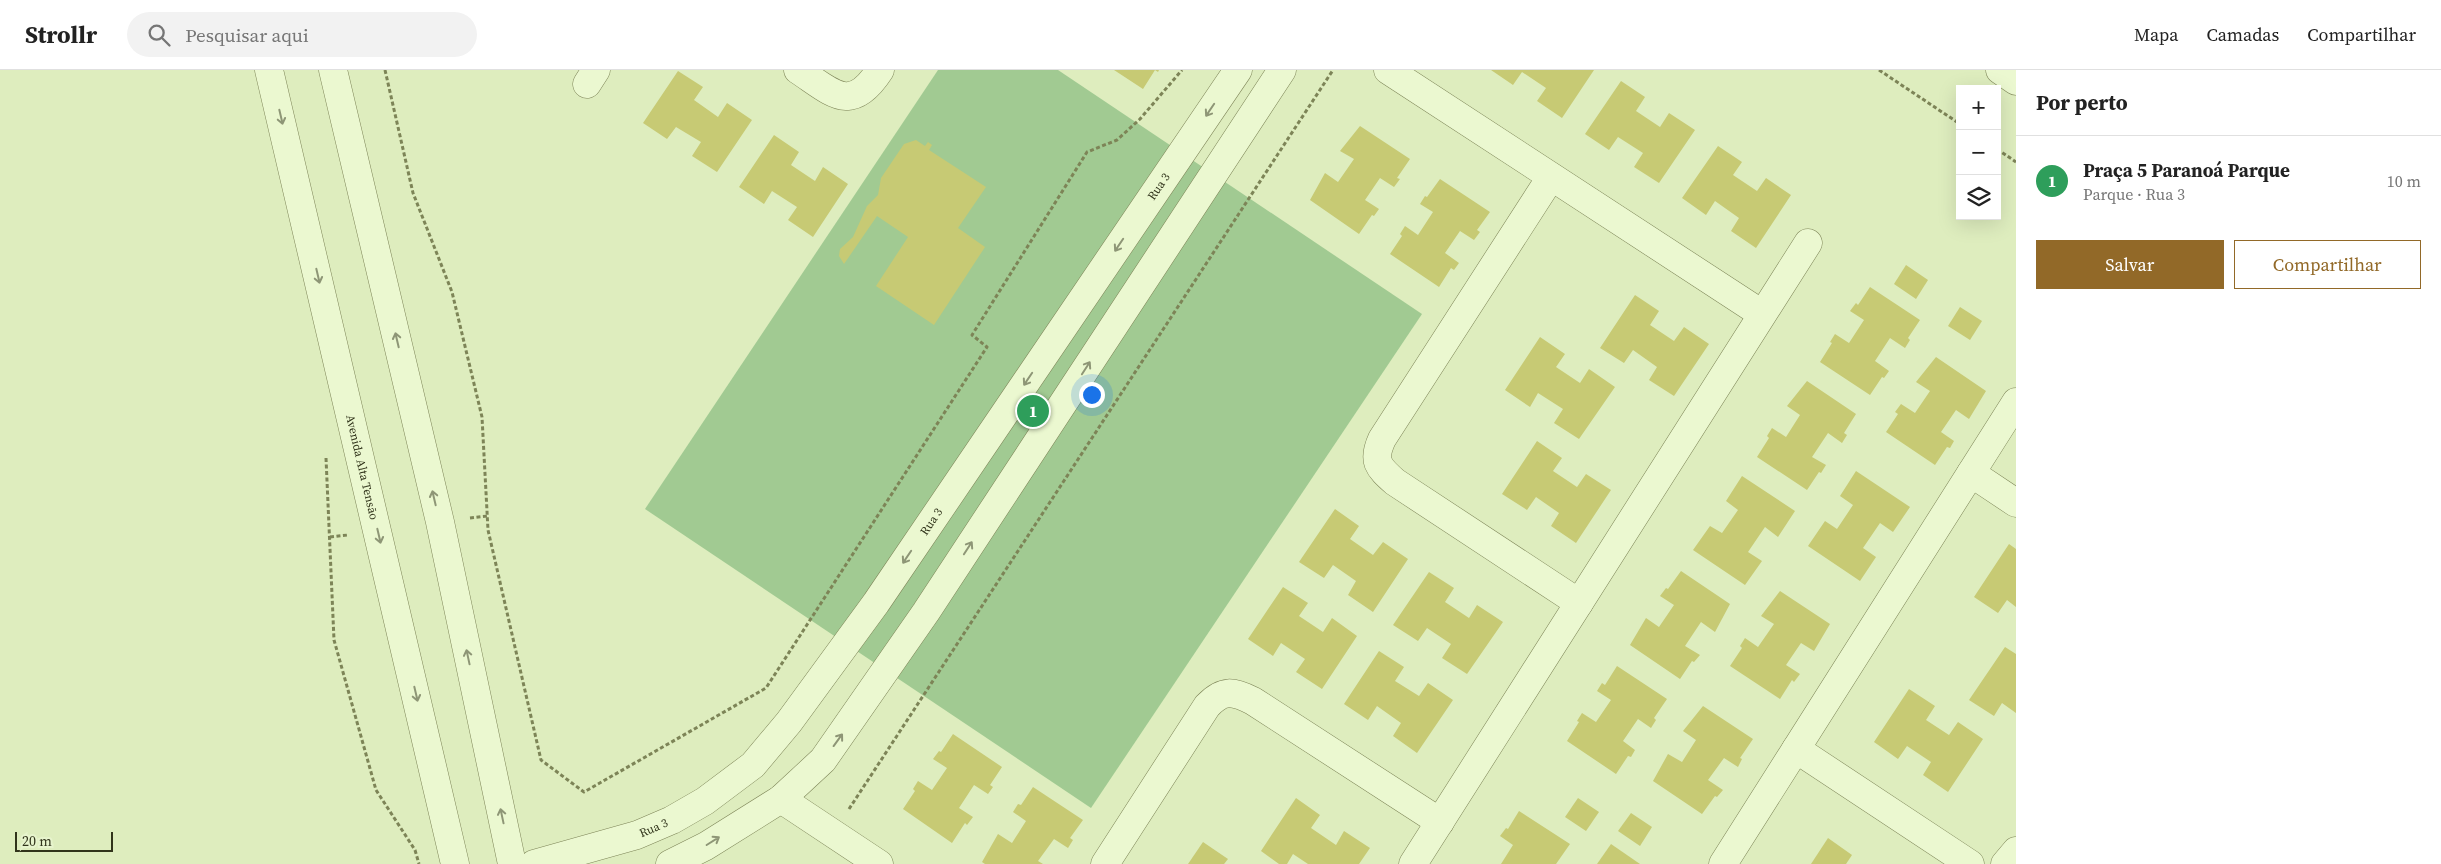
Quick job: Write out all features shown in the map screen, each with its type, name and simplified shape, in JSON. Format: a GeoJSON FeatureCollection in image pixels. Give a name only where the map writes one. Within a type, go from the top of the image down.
{"type":"FeatureCollection","features":[{"type":"Feature","properties":{"kind":"street","name":"Avenida Alta Tensāo"},"geometry":{"type":"LineString","coordinates":[[269,70],[455,864]]}},
{"type":"Feature","properties":{"kind":"street"},"geometry":{"type":"LineString","coordinates":[[333,70],[440,522],[512,864]]}},
{"type":"Feature","properties":{"kind":"street"},"geometry":{"type":"LineString","coordinates":[[798,70],[839,96],[852,97],[862,93],[880,70]]}},
{"type":"Feature","properties":{"kind":"street","name":"Rua 3"},"geometry":{"type":"LineString","coordinates":[[534,864],[637,835],[672,820],[705,801],[753,765],[789,722],[876,604],[1238,70]]}},
{"type":"Feature","properties":{"kind":"street"},"geometry":{"type":"LineString","coordinates":[[670,864],[706,846],[781,799],[823,760],[873,689],[1282,70]]}},
{"type":"Feature","properties":{"kind":"street"},"geometry":{"type":"LineString","coordinates":[[1388,70],[1762,314]]}},
{"type":"Feature","properties":{"kind":"street"},"geometry":{"type":"LineString","coordinates":[[2000,70],[2016,81]]}},
{"type":"Feature","properties":{"kind":"street"},"geometry":{"type":"LineString","coordinates":[[1551,177],[1382,438],[1377,450],[1377,462],[1395,482],[1579,603]]}},
{"type":"Feature","properties":{"kind":"street"},"geometry":{"type":"LineString","coordinates":[[1413,864],[1808,243]]}},
{"type":"Feature","properties":{"kind":"street"},"geometry":{"type":"LineString","coordinates":[[1723,864],[2016,402]]}},
{"type":"Feature","properties":{"kind":"street"},"geometry":{"type":"LineString","coordinates":[[1971,473],[2016,503]]}},
{"type":"Feature","properties":{"kind":"street"},"geometry":{"type":"LineString","coordinates":[[1105,864],[1207,706],[1216,697],[1226,693],[1239,694],[1253,701],[1440,822]]}},
{"type":"Feature","properties":{"kind":"street"},"geometry":{"type":"LineString","coordinates":[[1796,748],[1970,864]]}},
{"type":"Feature","properties":{"kind":"street"},"geometry":{"type":"LineString","coordinates":[[781,799],[879,864]]}},
{"type":"Feature","properties":{"kind":"street"},"geometry":{"type":"LineString","coordinates":[[2005,864],[2016,851]]}},
{"type":"Feature","properties":{"kind":"path"},"geometry":{"type":"LineString","coordinates":[[385,70],[413,193],[452,292],[482,417],[488,530],[541,760],[584,792],[766,688],[987,347],[972,335],[1087,152],[1117,140],[1140,119],[1182,70]]}},
{"type":"Feature","properties":{"kind":"path"},"geometry":{"type":"LineString","coordinates":[[833,834],[1333,70]]}},
{"type":"Feature","properties":{"kind":"path"},"geometry":{"type":"LineString","coordinates":[[1879,70],[1956,121]]}},
{"type":"Feature","properties":{"kind":"path"},"geometry":{"type":"LineString","coordinates":[[2001,152],[2016,162]]}},
{"type":"Feature","properties":{"kind":"path"},"geometry":{"type":"LineString","coordinates":[[326,454],[334,640],[376,790],[415,850],[419,864]]}},
{"type":"Feature","properties":{"kind":"green space"},"geometry":{"type":"Polygon","coordinates":[[[938,70],[1058,70],[1422,314],[1091,808],[645,509],[938,70]]]}},
{"type":"Feature","properties":{"kind":"building"},"geometry":{"type":"Polygon","coordinates":[[[1114,70],[1155,70],[1143,89],[1114,70]]]}},
{"type":"Feature","properties":{"kind":"building"},"geometry":{"type":"Polygon","coordinates":[[[1491,70],[1594,70],[1562,118],[1537,101],[1546,88],[1522,72],[1513,85],[1491,70]]]}},
{"type":"Feature","properties":{"kind":"building"},"geometry":{"type":"Polygon","coordinates":[[[678,71],[703,87],[694,100],[718,117],[727,103],[752,120],[717,172],[692,156],[701,142],[676,127],[667,139],[643,123],[678,71]]]}},
{"type":"Feature","properties":{"kind":"building"},"geometry":{"type":"Polygon","coordinates":[[[1621,81],[1645,97],[1636,111],[1660,127],[1669,113],[1695,130],[1659,183],[1634,167],[1643,153],[1618,137],[1609,150],[1585,134],[1621,81]]]}},
{"type":"Feature","properties":{"kind":"building"},"geometry":{"type":"Polygon","coordinates":[[[1360,126],[1410,159],[1397,178],[1400,179],[1394,187],[1380,178],[1365,200],[1379,209],[1374,216],[1372,215],[1359,234],[1310,200],[1325,173],[1338,182],[1354,159],[1340,151],[1360,126]]]}},
{"type":"Feature","properties":{"kind":"building"},"geometry":{"type":"Polygon","coordinates":[[[774,135],[799,152],[791,165],[815,181],[823,167],[848,184],[813,237],[788,220],[797,207],[772,191],[764,204],[739,187],[774,135]]]}},
{"type":"Feature","properties":{"kind":"building"},"geometry":{"type":"Polygon","coordinates":[[[916,140],[925,146],[928,142],[932,145],[929,150],[986,187],[958,228],[985,247],[934,325],[876,286],[908,237],[877,216],[844,264],[839,256],[840,249],[853,237],[867,206],[878,195],[881,178],[904,144],[916,140]]]}},
{"type":"Feature","properties":{"kind":"building"},"geometry":{"type":"Polygon","coordinates":[[[1718,146],[1742,162],[1733,175],[1757,191],[1766,178],[1791,195],[1756,248],[1731,231],[1739,218],[1715,201],[1706,215],[1682,198],[1718,146]]]}},
{"type":"Feature","properties":{"kind":"building"},"geometry":{"type":"Polygon","coordinates":[[[1440,179],[1490,212],[1477,230],[1480,232],[1474,240],[1460,231],[1445,253],[1459,263],[1454,270],[1451,268],[1439,287],[1390,254],[1402,236],[1400,234],[1405,226],[1418,235],[1433,212],[1420,204],[1440,179]]]}},
{"type":"Feature","properties":{"kind":"building"},"geometry":{"type":"Polygon","coordinates":[[[1906,265],[1928,280],[1916,299],[1894,284],[1906,265]]]}},
{"type":"Feature","properties":{"kind":"building"},"geometry":{"type":"Polygon","coordinates":[[[1870,287],[1920,320],[1908,338],[1910,340],[1905,348],[1890,338],[1875,361],[1889,371],[1884,378],[1882,377],[1870,395],[1820,362],[1832,343],[1830,342],[1835,334],[1849,343],[1864,320],[1850,311],[1856,303],[1858,305],[1870,287]]]}},
{"type":"Feature","properties":{"kind":"building"},"geometry":{"type":"Polygon","coordinates":[[[1635,295],[1659,311],[1650,325],[1674,341],[1684,327],[1709,344],[1674,396],[1649,380],[1657,367],[1633,350],[1624,363],[1600,348],[1635,295]]]}},
{"type":"Feature","properties":{"kind":"building"},"geometry":{"type":"Polygon","coordinates":[[[1960,307],[1982,321],[1970,340],[1948,326],[1960,307]]]}},
{"type":"Feature","properties":{"kind":"building"},"geometry":{"type":"Polygon","coordinates":[[[1540,337],[1565,354],[1556,367],[1580,383],[1589,369],[1615,387],[1579,439],[1554,423],[1563,409],[1538,393],[1530,407],[1505,390],[1540,337]]]}},
{"type":"Feature","properties":{"kind":"building"},"geometry":{"type":"Polygon","coordinates":[[[1936,357],[1986,391],[1969,419],[1956,410],[1941,432],[1954,441],[1950,448],[1947,447],[1935,465],[1886,432],[1898,414],[1895,412],[1901,404],[1915,413],[1930,391],[1916,382],[1936,357]]]}},
{"type":"Feature","properties":{"kind":"building"},"geometry":{"type":"Polygon","coordinates":[[[1807,381],[1856,414],[1844,433],[1847,435],[1842,443],[1828,433],[1812,457],[1826,465],[1807,490],[1757,457],[1769,438],[1767,436],[1772,428],[1786,437],[1800,415],[1787,406],[1807,381]]]}},
{"type":"Feature","properties":{"kind":"building"},"geometry":{"type":"Polygon","coordinates":[[[1537,441],[1562,458],[1553,471],[1577,487],[1586,474],[1611,490],[1576,543],[1551,526],[1559,513],[1536,497],[1527,510],[1502,494],[1537,441]]]}},
{"type":"Feature","properties":{"kind":"building"},"geometry":{"type":"Polygon","coordinates":[[[1856,471],[1910,507],[1893,532],[1880,523],[1863,548],[1876,557],[1860,581],[1808,546],[1825,521],[1837,529],[1853,505],[1840,496],[1856,471]]]}},
{"type":"Feature","properties":{"kind":"building"},"geometry":{"type":"Polygon","coordinates":[[[1742,476],[1795,511],[1778,537],[1765,527],[1748,552],[1762,561],[1745,585],[1693,550],[1710,526],[1722,533],[1738,510],[1726,501],[1742,476]]]}},
{"type":"Feature","properties":{"kind":"building"},"geometry":{"type":"Polygon","coordinates":[[[1335,509],[1359,526],[1350,539],[1373,555],[1383,542],[1408,559],[1373,612],[1348,595],[1356,581],[1333,565],[1324,578],[1299,562],[1335,509]]]}},
{"type":"Feature","properties":{"kind":"building"},"geometry":{"type":"Polygon","coordinates":[[[2009,544],[2016,549],[2016,607],[2007,600],[1998,613],[1974,597],[2009,544]]]}},
{"type":"Feature","properties":{"kind":"building"},"geometry":{"type":"Polygon","coordinates":[[[1681,571],[1730,604],[1715,632],[1701,622],[1685,646],[1700,655],[1694,662],[1692,661],[1680,679],[1630,645],[1646,618],[1659,627],[1674,605],[1660,596],[1666,588],[1668,589],[1681,571]]]}},
{"type":"Feature","properties":{"kind":"building"},"geometry":{"type":"Polygon","coordinates":[[[1429,572],[1454,588],[1445,602],[1469,618],[1477,605],[1503,622],[1467,674],[1442,658],[1451,644],[1427,628],[1418,641],[1393,625],[1429,572]]]}},
{"type":"Feature","properties":{"kind":"building"},"geometry":{"type":"Polygon","coordinates":[[[1283,587],[1308,603],[1299,616],[1323,632],[1332,618],[1357,636],[1322,689],[1296,672],[1305,659],[1281,643],[1273,656],[1248,639],[1283,587]]]}},
{"type":"Feature","properties":{"kind":"building"},"geometry":{"type":"Polygon","coordinates":[[[1780,591],[1830,624],[1814,651],[1801,643],[1786,665],[1800,674],[1794,682],[1792,680],[1780,699],[1730,666],[1742,648],[1740,646],[1745,638],[1758,647],[1774,624],[1761,616],[1780,591]]]}},
{"type":"Feature","properties":{"kind":"building"},"geometry":{"type":"Polygon","coordinates":[[[2005,647],[2016,654],[2016,713],[2002,703],[1994,716],[1969,700],[2005,647]]]}},
{"type":"Feature","properties":{"kind":"building"},"geometry":{"type":"Polygon","coordinates":[[[1379,651],[1404,667],[1395,681],[1419,696],[1428,683],[1453,700],[1417,753],[1393,736],[1401,723],[1377,706],[1368,720],[1344,704],[1379,651]]]}},
{"type":"Feature","properties":{"kind":"building"},"geometry":{"type":"Polygon","coordinates":[[[1617,666],[1667,699],[1654,718],[1656,720],[1651,728],[1638,719],[1623,741],[1635,750],[1631,757],[1628,756],[1616,774],[1567,741],[1579,722],[1577,721],[1582,713],[1596,722],[1611,700],[1597,691],[1602,683],[1605,685],[1617,666]]]}},
{"type":"Feature","properties":{"kind":"building"},"geometry":{"type":"Polygon","coordinates":[[[1909,689],[1935,706],[1926,720],[1949,735],[1958,722],[1983,739],[1948,792],[1923,775],[1931,762],[1907,746],[1898,759],[1874,742],[1909,689]]]}},
{"type":"Feature","properties":{"kind":"building"},"geometry":{"type":"Polygon","coordinates":[[[1703,706],[1753,739],[1740,758],[1742,759],[1738,767],[1724,758],[1708,780],[1723,790],[1717,797],[1715,796],[1702,814],[1653,781],[1668,754],[1682,762],[1696,740],[1683,731],[1703,706]]]}},
{"type":"Feature","properties":{"kind":"building"},"geometry":{"type":"Polygon","coordinates":[[[953,734],[1002,767],[990,785],[993,787],[988,794],[974,785],[959,808],[973,817],[967,825],[965,823],[952,843],[903,809],[915,791],[913,789],[918,781],[932,790],[947,768],[933,759],[939,751],[941,752],[953,734]]]}},
{"type":"Feature","properties":{"kind":"building"},"geometry":{"type":"Polygon","coordinates":[[[1033,787],[1083,820],[1070,838],[1073,840],[1068,848],[1054,839],[1038,861],[1043,864],[985,864],[982,862],[998,834],[1012,843],[1026,821],[1013,812],[1018,804],[1021,805],[1033,787]]]}},
{"type":"Feature","properties":{"kind":"building"},"geometry":{"type":"Polygon","coordinates":[[[1296,798],[1320,815],[1311,828],[1336,845],[1344,831],[1370,848],[1359,864],[1308,864],[1293,854],[1287,864],[1279,864],[1261,851],[1296,798]]]}},
{"type":"Feature","properties":{"kind":"building"},"geometry":{"type":"Polygon","coordinates":[[[1578,798],[1599,812],[1586,831],[1565,817],[1578,798]]]}},
{"type":"Feature","properties":{"kind":"building"},"geometry":{"type":"Polygon","coordinates":[[[1519,811],[1570,844],[1556,864],[1501,864],[1513,845],[1500,836],[1506,828],[1508,829],[1519,811]]]}},
{"type":"Feature","properties":{"kind":"building"},"geometry":{"type":"Polygon","coordinates":[[[1631,813],[1652,827],[1640,846],[1618,831],[1631,813]]]}},
{"type":"Feature","properties":{"kind":"building"},"geometry":{"type":"Polygon","coordinates":[[[1828,838],[1852,855],[1846,864],[1811,864],[1828,838]]]}},
{"type":"Feature","properties":{"kind":"building"},"geometry":{"type":"Polygon","coordinates":[[[1203,842],[1228,859],[1224,864],[1188,864],[1203,842]]]}},
{"type":"Feature","properties":{"kind":"building"},"geometry":{"type":"Polygon","coordinates":[[[1611,844],[1640,864],[1597,864],[1611,844]]]}},
{"type":"Feature","properties":{"kind":"place","name":"Praça 5 Paranoá Parque"},"geometry":{"type":"Point","coordinates":[1033,411]}}]}
